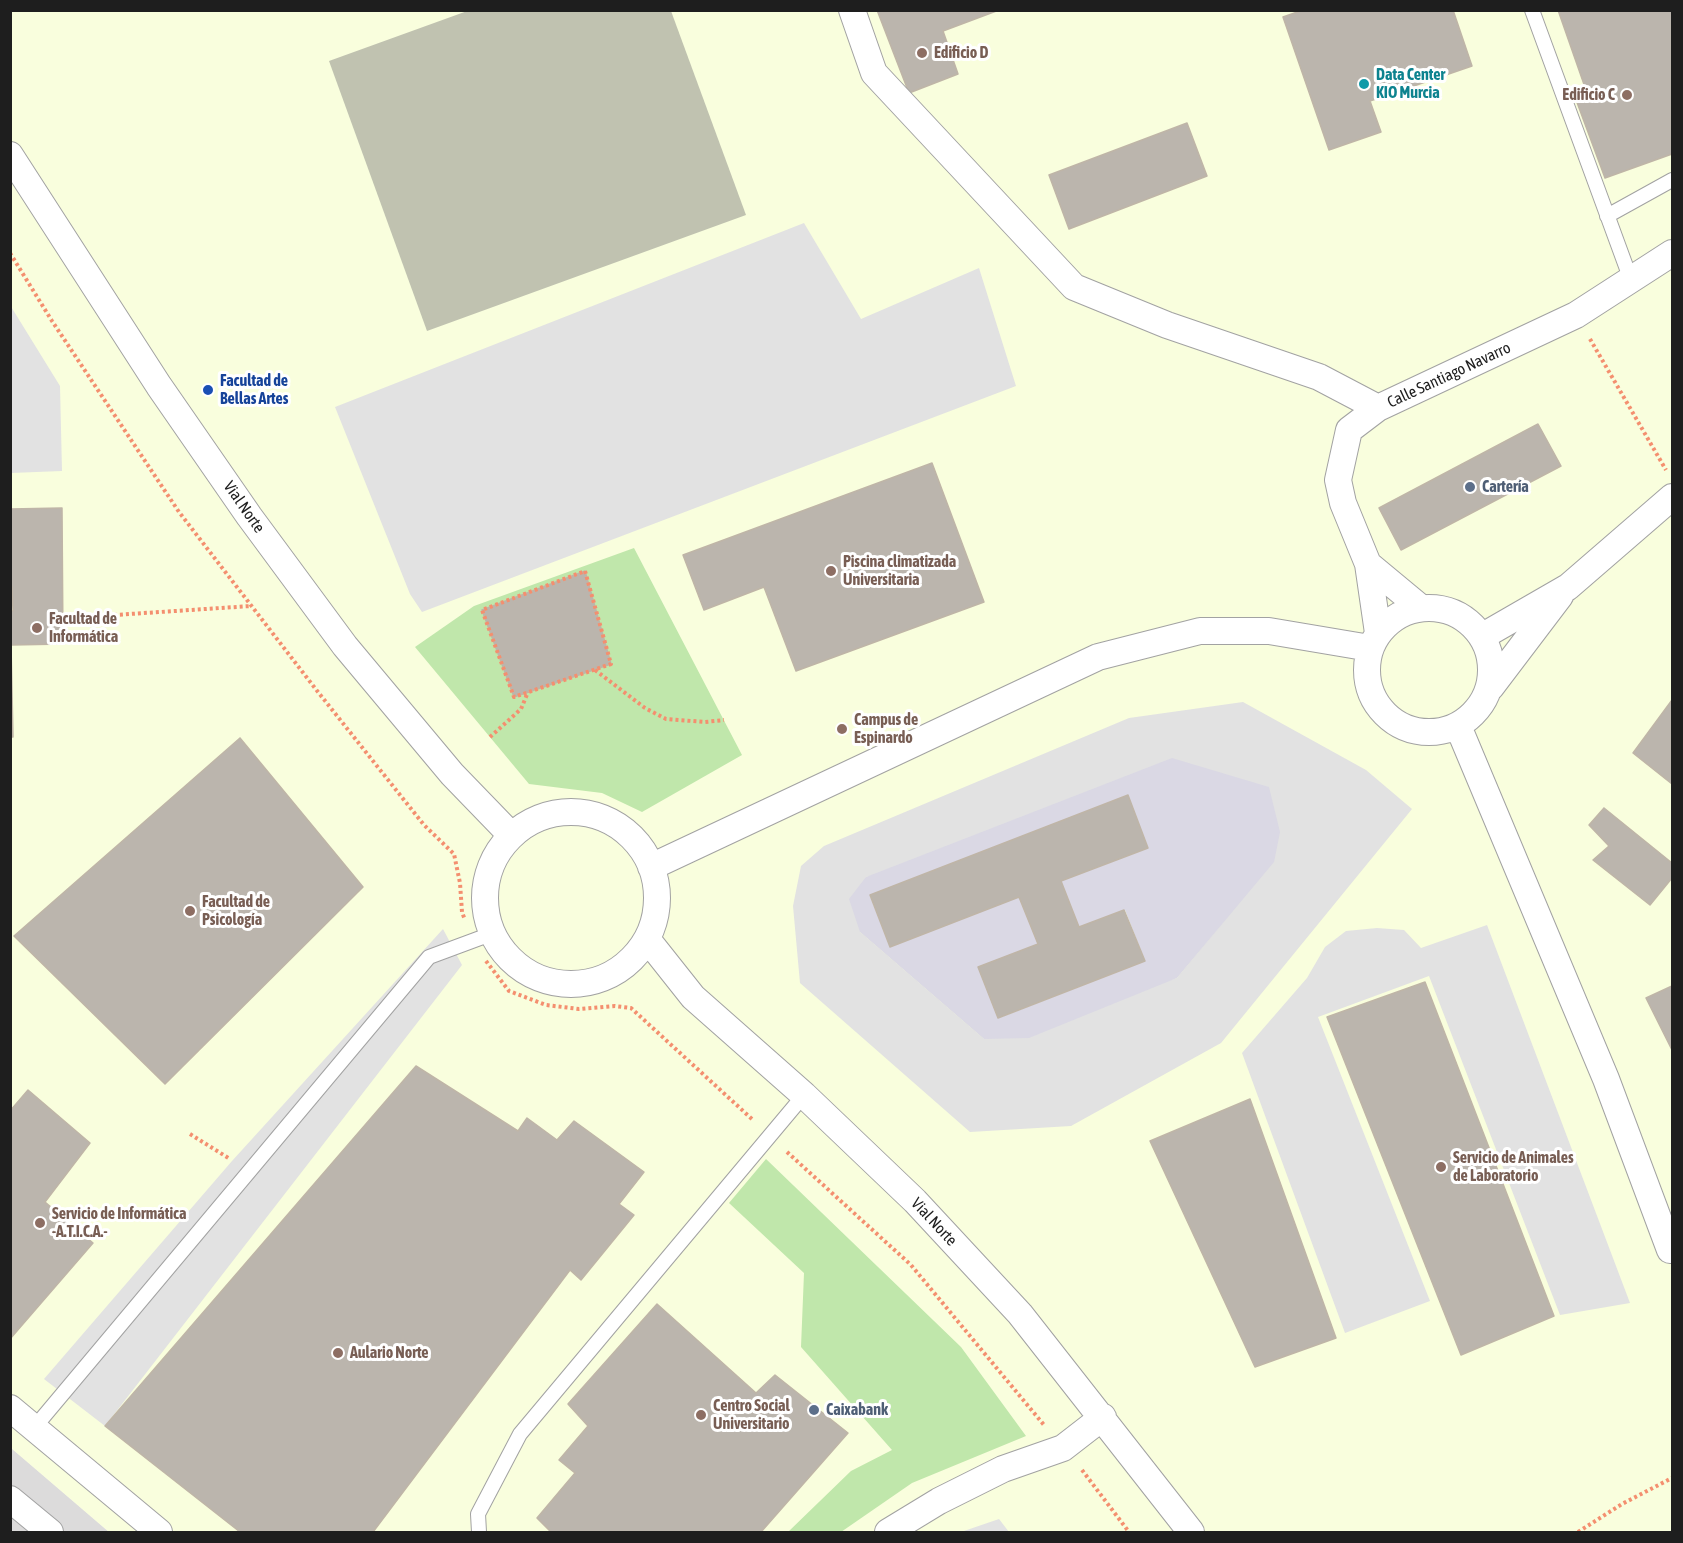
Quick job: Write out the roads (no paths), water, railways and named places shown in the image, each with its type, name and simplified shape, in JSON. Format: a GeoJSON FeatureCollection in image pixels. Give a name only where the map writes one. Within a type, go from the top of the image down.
{"type":"FeatureCollection","features":[{"type":"Feature","properties":{"kind":"street"},"geometry":{"type":"LineString","coordinates":[[852,10],[874,73],[1074,286],[1167,325],[1319,377],[1378,408]]}},
{"type":"Feature","properties":{"kind":"street","name":"Vial Norte"},"geometry":{"type":"LineString","coordinates":[[10,155],[166,395],[249,516],[338,637],[452,774],[511,835]]}},
{"type":"Feature","properties":{"kind":"street","name":"Calle Santiago Navarro"},"geometry":{"type":"LineString","coordinates":[[1374,640],[1368,564],[1343,503],[1338,480],[1349,430],[1378,408],[1576,315],[1672,253]]}},
{"type":"Feature","properties":{"kind":"street"},"geometry":{"type":"LineString","coordinates":[[1483,636],[1568,586],[1672,497]]}},
{"type":"Feature","properties":{"kind":"street","name":"Calle Santiago Navarro"},"geometry":{"type":"LineString","coordinates":[[1368,564],[1421,608]]}},
{"type":"Feature","properties":{"kind":"street"},"geometry":{"type":"LineString","coordinates":[[1491,687],[1492,661],[1483,636],[1456,613],[1421,608],[1397,616],[1374,640],[1367,664],[1368,684],[1375,702],[1387,717],[1403,727],[1431,733],[1458,726],[1479,710],[1491,687],[1568,586]]}},
{"type":"Feature","properties":{"kind":"street"},"geometry":{"type":"LineString","coordinates":[[651,867],[1098,657],[1200,631],[1269,631],[1374,640]]}},
{"type":"Feature","properties":{"kind":"street"},"geometry":{"type":"LineString","coordinates":[[1458,726],[1606,1079],[1670,1250],[1672,1250]]}},
{"type":"Feature","properties":{"kind":"street"},"geometry":{"type":"LineString","coordinates":[[567,812],[597,816],[624,830],[644,852],[651,867],[657,891],[656,916],[647,939],[627,964],[599,980],[568,985],[536,978],[482,937],[484,899],[491,864],[511,835],[537,818],[567,812]]}},
{"type":"Feature","properties":{"kind":"street","name":"Vial Norte"},"geometry":{"type":"LineString","coordinates":[[647,939],[693,997],[804,1095],[923,1209],[1020,1314],[1191,1533]]}},
{"type":"Feature","properties":{"kind":"street"},"geometry":{"type":"LineString","coordinates":[[10,1408],[159,1533]]}},
{"type":"Feature","properties":{"kind":"street"},"geometry":{"type":"LineString","coordinates":[[888,1533],[939,1501],[1003,1468],[1063,1448],[1102,1417]]}},
{"type":"Feature","properties":{"kind":"street"},"geometry":{"type":"LineString","coordinates":[[10,1499],[50,1533]]}},
{"type":"Feature","properties":{"kind":"lane"},"geometry":{"type":"LineString","coordinates":[[1532,10],[1631,280]]}},
{"type":"Feature","properties":{"kind":"lane"},"geometry":{"type":"LineString","coordinates":[[1607,216],[1672,180]]}},
{"type":"Feature","properties":{"kind":"lane"},"geometry":{"type":"LineString","coordinates":[[34,1428],[429,957],[482,937]]}},
{"type":"Feature","properties":{"kind":"lane"},"geometry":{"type":"LineString","coordinates":[[478,1533],[478,1514],[520,1434],[804,1095]]}},
{"type":"Feature","properties":{"kind":"place","name":"Edificio D"},"geometry":{"type":"Point","coordinates":[922,53]}},
{"type":"Feature","properties":{"kind":"place","name":"Data Center KIO Murcia"},"geometry":{"type":"Point","coordinates":[1364,84]}},
{"type":"Feature","properties":{"kind":"place","name":"Edificio C"},"geometry":{"type":"Point","coordinates":[1627,95]}},
{"type":"Feature","properties":{"kind":"place","name":"Facultad de Bellas Artes"},"geometry":{"type":"Point","coordinates":[208,390]}},
{"type":"Feature","properties":{"kind":"place","name":"Cartería"},"geometry":{"type":"Point","coordinates":[1470,487]}},
{"type":"Feature","properties":{"kind":"place","name":"Piscina climatizada Universitaria"},"geometry":{"type":"Point","coordinates":[831,571]}},
{"type":"Feature","properties":{"kind":"place","name":"Facultad de Informática"},"geometry":{"type":"Point","coordinates":[37,628]}},
{"type":"Feature","properties":{"kind":"place","name":"Campus de Espinardo"},"geometry":{"type":"Point","coordinates":[842,729]}},
{"type":"Feature","properties":{"kind":"place","name":"Facultad de Psicología"},"geometry":{"type":"Point","coordinates":[190,911]}},
{"type":"Feature","properties":{"kind":"place","name":"Servicio de Animales de Laboratorio"},"geometry":{"type":"Point","coordinates":[1441,1167]}},
{"type":"Feature","properties":{"kind":"place","name":"Servicio de Informática -A.T.I.C.A.-"},"geometry":{"type":"Point","coordinates":[40,1223]}},
{"type":"Feature","properties":{"kind":"place","name":"Aulario Norte"},"geometry":{"type":"Point","coordinates":[338,1353]}},
{"type":"Feature","properties":{"kind":"place","name":"Caixabank"},"geometry":{"type":"Point","coordinates":[814,1410]}},
{"type":"Feature","properties":{"kind":"place","name":"Centro Social Universitario"},"geometry":{"type":"Point","coordinates":[701,1415]}}]}
